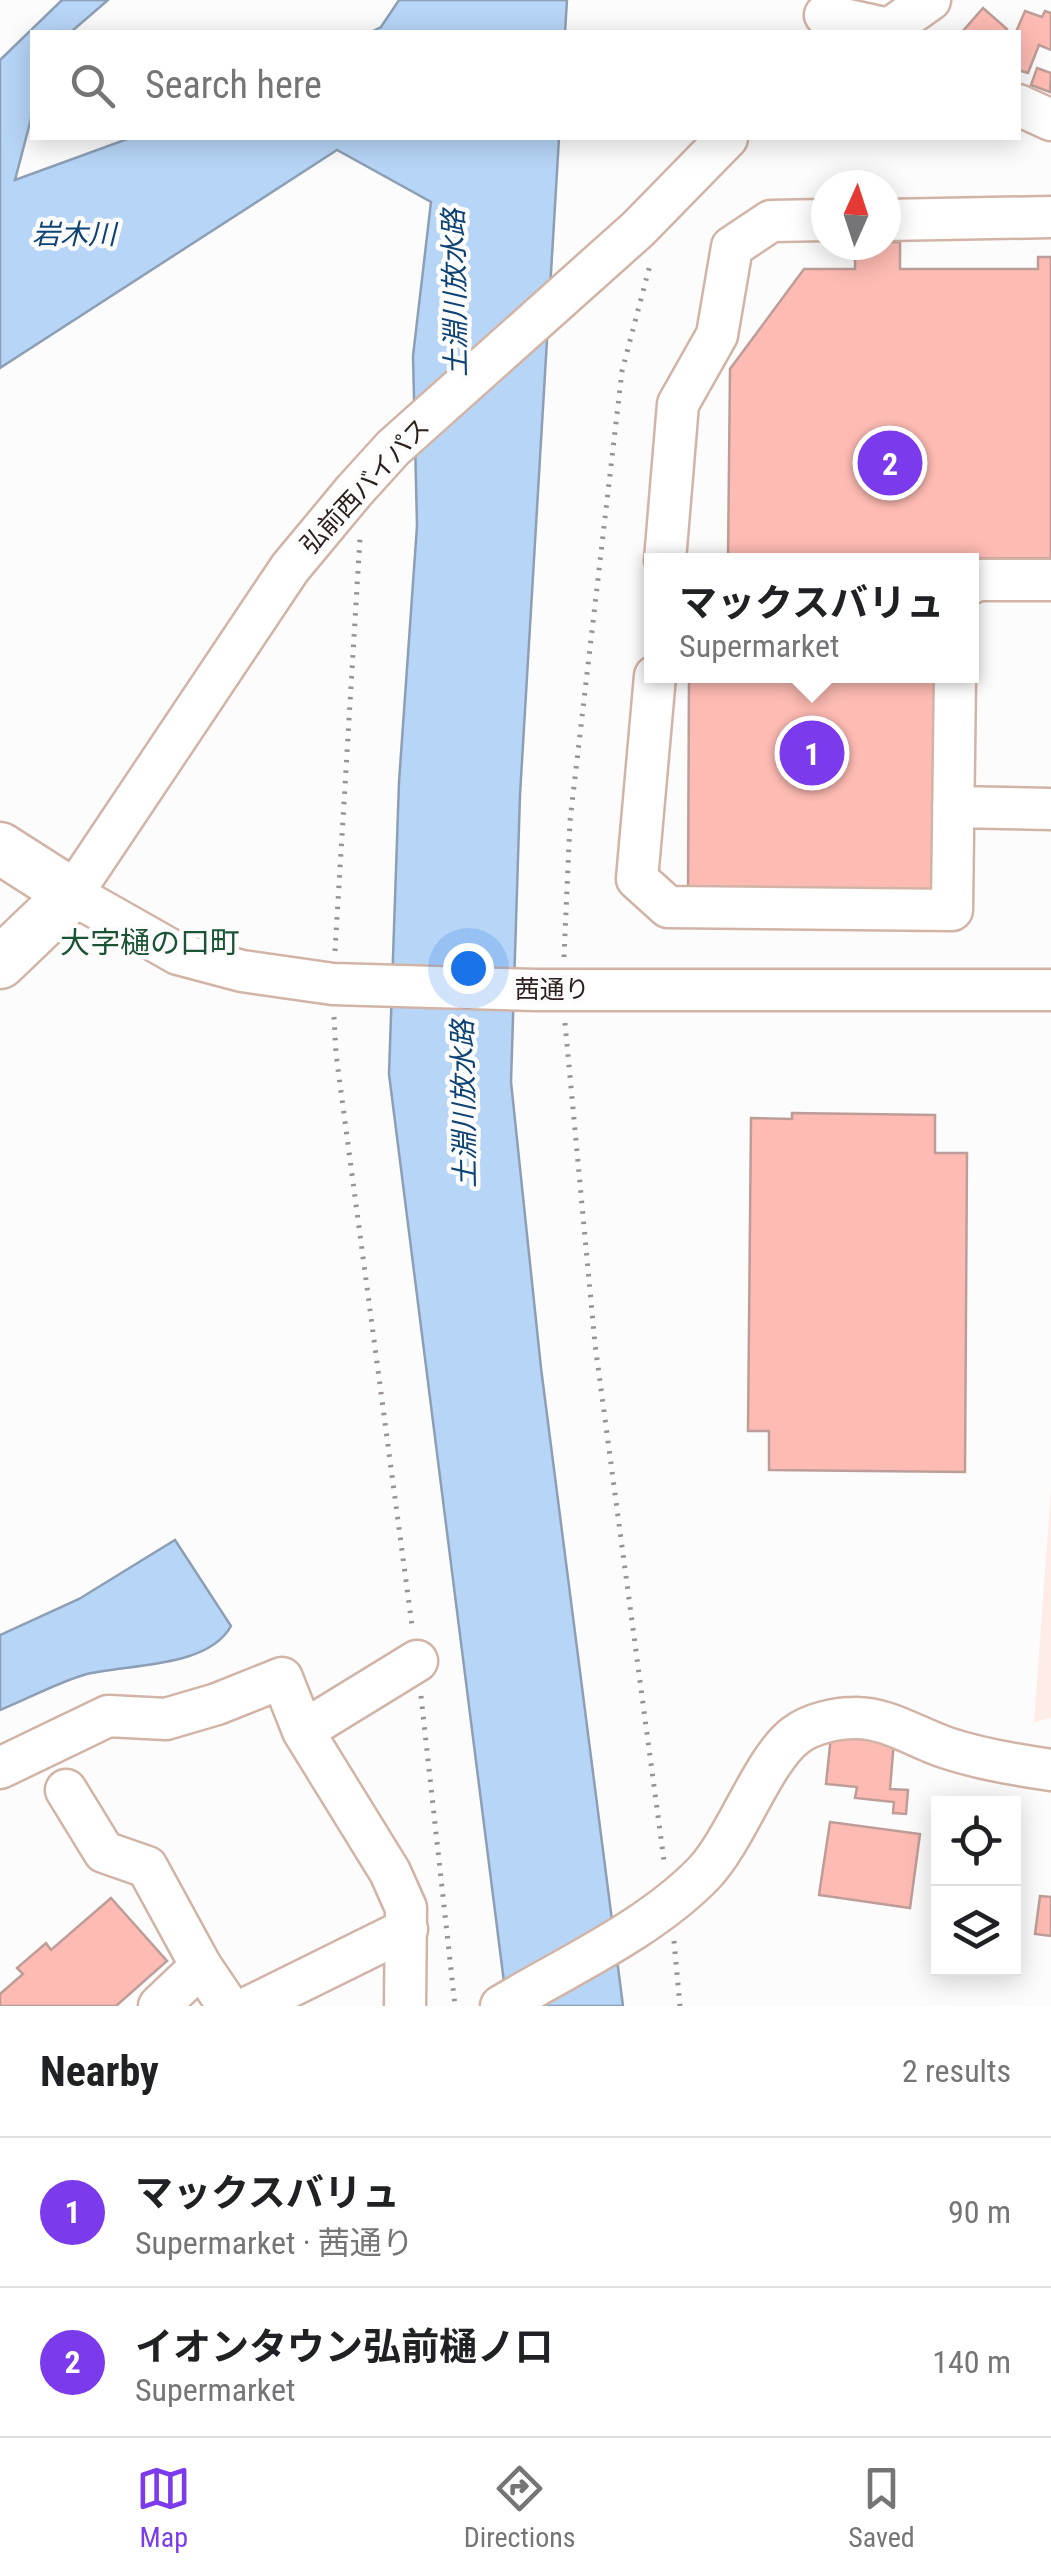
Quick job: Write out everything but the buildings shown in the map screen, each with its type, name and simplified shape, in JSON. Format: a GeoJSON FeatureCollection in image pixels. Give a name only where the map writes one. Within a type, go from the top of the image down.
{"type":"FeatureCollection","features":[{"type":"Feature","properties":{"kind":"main road"},"geometry":{"type":"LineString","coordinates":[[0,848],[72,894],[0,963]]}},
{"type":"Feature","properties":{"kind":"street"},"geometry":{"type":"LineString","coordinates":[[892,30],[930,0]]}},
{"type":"Feature","properties":{"kind":"street"},"geometry":{"type":"LineString","coordinates":[[823,16],[886,30]]}},
{"type":"Feature","properties":{"kind":"street"},"geometry":{"type":"LineString","coordinates":[[1021,105],[1051,120]]}},
{"type":"Feature","properties":{"kind":"street","name":"弘前西バイパス"},"geometry":{"type":"LineString","coordinates":[[72,894],[290,568],[354,490],[394,448],[648,218],[726,140]]}},
{"type":"Feature","properties":{"kind":"street"},"geometry":{"type":"LineString","coordinates":[[901,220],[1051,218]]}},
{"type":"Feature","properties":{"kind":"street"},"geometry":{"type":"LineString","coordinates":[[666,553],[678,404],[717,335],[732,247],[771,221],[811,220]]}},
{"type":"Feature","properties":{"kind":"street"},"geometry":{"type":"LineString","coordinates":[[979,580],[1051,580]]}},
{"type":"Feature","properties":{"kind":"street"},"geometry":{"type":"LineString","coordinates":[[654,683],[637,879],[668,907],[952,910],[955,683]]}},
{"type":"Feature","properties":{"kind":"street"},"geometry":{"type":"LineString","coordinates":[[953,807],[1051,809]]}},
{"type":"Feature","properties":{"kind":"street","name":"茜通り"},"geometry":{"type":"LineString","coordinates":[[72,894],[178,954],[242,971],[348,985],[550,990],[1051,990]]}},
{"type":"Feature","properties":{"kind":"street"},"geometry":{"type":"LineString","coordinates":[[304,1731],[417,1662]]}},
{"type":"Feature","properties":{"kind":"street"},"geometry":{"type":"LineString","coordinates":[[0,1768],[108,1716],[166,1719],[282,1678],[304,1731],[390,1872],[406,1908],[405,2006]]}},
{"type":"Feature","properties":{"kind":"street"},"geometry":{"type":"LineString","coordinates":[[502,2006],[658,1913],[708,1870],[777,1756],[796,1735],[818,1724],[855,1717],[891,1725],[947,1748],[1051,1770]]}},
{"type":"Feature","properties":{"kind":"street"},"geometry":{"type":"LineString","coordinates":[[66,1790],[104,1852],[147,1867],[201,1966],[228,2006]]}},
{"type":"Feature","properties":{"kind":"street"},"geometry":{"type":"LineString","coordinates":[[252,2006],[407,1929]]}},
{"type":"Feature","properties":{"kind":"street"},"geometry":{"type":"LineString","coordinates":[[158,2006],[201,1966]]}},
{"type":"Feature","properties":{"kind":"path"},"geometry":{"type":"LineString","coordinates":[[648,218],[648,281],[622,371],[550,990],[595,1344],[658,1913],[680,2006]]}},
{"type":"Feature","properties":{"kind":"path"},"geometry":{"type":"LineString","coordinates":[[354,490],[362,549],[348,985],[336,1054],[417,1662],[455,2006]]}},
{"type":"Feature","properties":{"kind":"shaded area"},"geometry":{"type":"Polygon","coordinates":[[[1051,1490],[1051,1718],[1034,1722],[1051,1490]]]}},
{"type":"Feature","properties":{"kind":"water"},"geometry":{"type":"Polygon","coordinates":[[[62,0],[108,0],[73,30],[31,30],[62,0]]]}},
{"type":"Feature","properties":{"kind":"water"},"geometry":{"type":"Polygon","coordinates":[[[399,0],[567,0],[565,30],[375,30],[399,0]]]}},
{"type":"Feature","properties":{"kind":"water"},"geometry":{"type":"Polygon","coordinates":[[[30,31],[30,123],[15,180],[125,140],[559,140],[520,795],[511,1082],[541,1368],[623,2006],[507,2006],[389,1074],[399,782],[417,526],[413,356],[431,202],[337,150],[0,368],[0,60],[30,31]]]}},
{"type":"Feature","properties":{"kind":"water"},"geometry":{"type":"Polygon","coordinates":[[[175,1540],[231,1626],[220,1640],[186,1657],[76,1677],[0,1710],[0,1635],[79,1599],[175,1540]]]}},
{"type":"Feature","properties":{"kind":"place","name":"イオンタウン弘前樋ノ口"},"geometry":{"type":"Point","coordinates":[890,463]}},
{"type":"Feature","properties":{"kind":"place","name":"マックスバリュ"},"geometry":{"type":"Point","coordinates":[812,753]}},
{"type":"Feature","properties":{"kind":"district","name":"大字樋の口町"},"geometry":{"type":"Point","coordinates":[150,942]}},
{"type":"Feature","properties":{"kind":"water label","name":"岩木川"},"geometry":{"type":"Point","coordinates":[74,234]}},
{"type":"Feature","properties":{"kind":"water label","name":"土淵川放水路"},"geometry":{"type":"Point","coordinates":[455,293]}},
{"type":"Feature","properties":{"kind":"water label","name":"土淵川放水路"},"geometry":{"type":"Point","coordinates":[464,1104]}}]}
